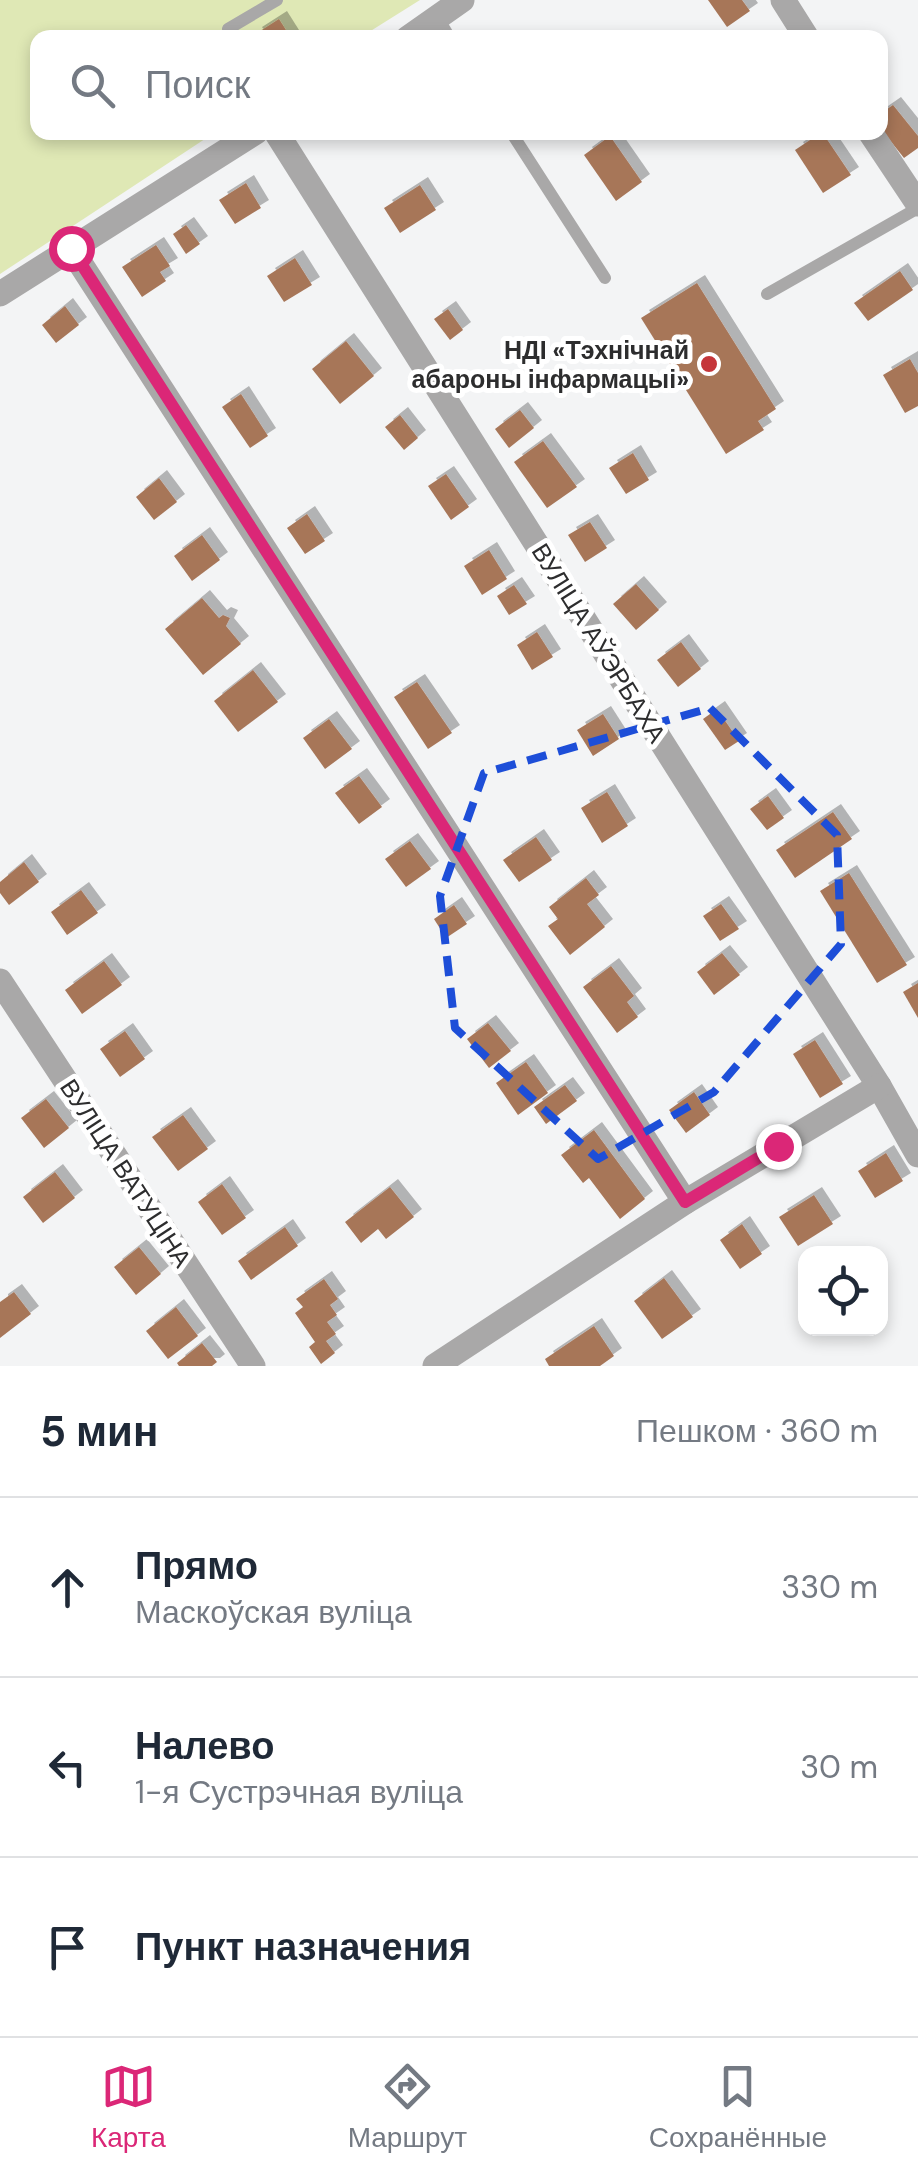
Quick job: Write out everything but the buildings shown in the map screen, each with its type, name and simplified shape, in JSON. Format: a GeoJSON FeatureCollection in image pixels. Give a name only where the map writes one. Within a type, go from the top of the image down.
{"type":"FeatureCollection","features":[{"type":"Feature","properties":{"kind":"street"},"geometry":{"type":"LineString","coordinates":[[444,28],[462,0]]}},
{"type":"Feature","properties":{"kind":"street"},"geometry":{"type":"LineString","coordinates":[[783,0],[802,30]]}},
{"type":"Feature","properties":{"kind":"street"},"geometry":{"type":"LineString","coordinates":[[0,294],[243,140]]}},
{"type":"Feature","properties":{"kind":"street","name":"ВУЛІЦА АЎЭРБАХА"},"geometry":{"type":"LineString","coordinates":[[281,140],[917,1150]]}},
{"type":"Feature","properties":{"kind":"street"},"geometry":{"type":"LineString","coordinates":[[875,140],[918,206]]}},
{"type":"Feature","properties":{"kind":"street"},"geometry":{"type":"LineString","coordinates":[[71,248],[685,1202]]}},
{"type":"Feature","properties":{"kind":"street","name":"ВУЛІЦА ВАТУЦІНА"},"geometry":{"type":"LineString","coordinates":[[0,981],[253,1366]]}},
{"type":"Feature","properties":{"kind":"street"},"geometry":{"type":"LineString","coordinates":[[435,1366],[685,1202],[880,1086]]}},
{"type":"Feature","properties":{"kind":"lane"},"geometry":{"type":"LineString","coordinates":[[229,30],[277,0]]}},
{"type":"Feature","properties":{"kind":"lane"},"geometry":{"type":"LineString","coordinates":[[517,140],[605,278]]}},
{"type":"Feature","properties":{"kind":"lane"},"geometry":{"type":"LineString","coordinates":[[768,294],[918,206]]}},
{"type":"Feature","properties":{"kind":"highlighted area"},"geometry":{"type":"Polygon","coordinates":[[[710,708],[837,835],[841,944],[714,1092],[598,1159],[455,1028],[440,896],[484,773],[710,708]]]}},
{"type":"Feature","properties":{"kind":"green space"},"geometry":{"type":"Polygon","coordinates":[[[0,0],[420,0],[372,30],[30,30],[30,140],[203,140],[0,274],[0,0]]]}},
{"type":"Feature","properties":{"kind":"place","name":"НДІ «Тэхнічнай абароны інфармацыі»"},"geometry":{"type":"Point","coordinates":[709,364]}},
{"type":"Feature","properties":{"kind":"route"},"geometry":{"type":"LineString","coordinates":[[71,248],[685,1202],[778,1146]]}}]}
